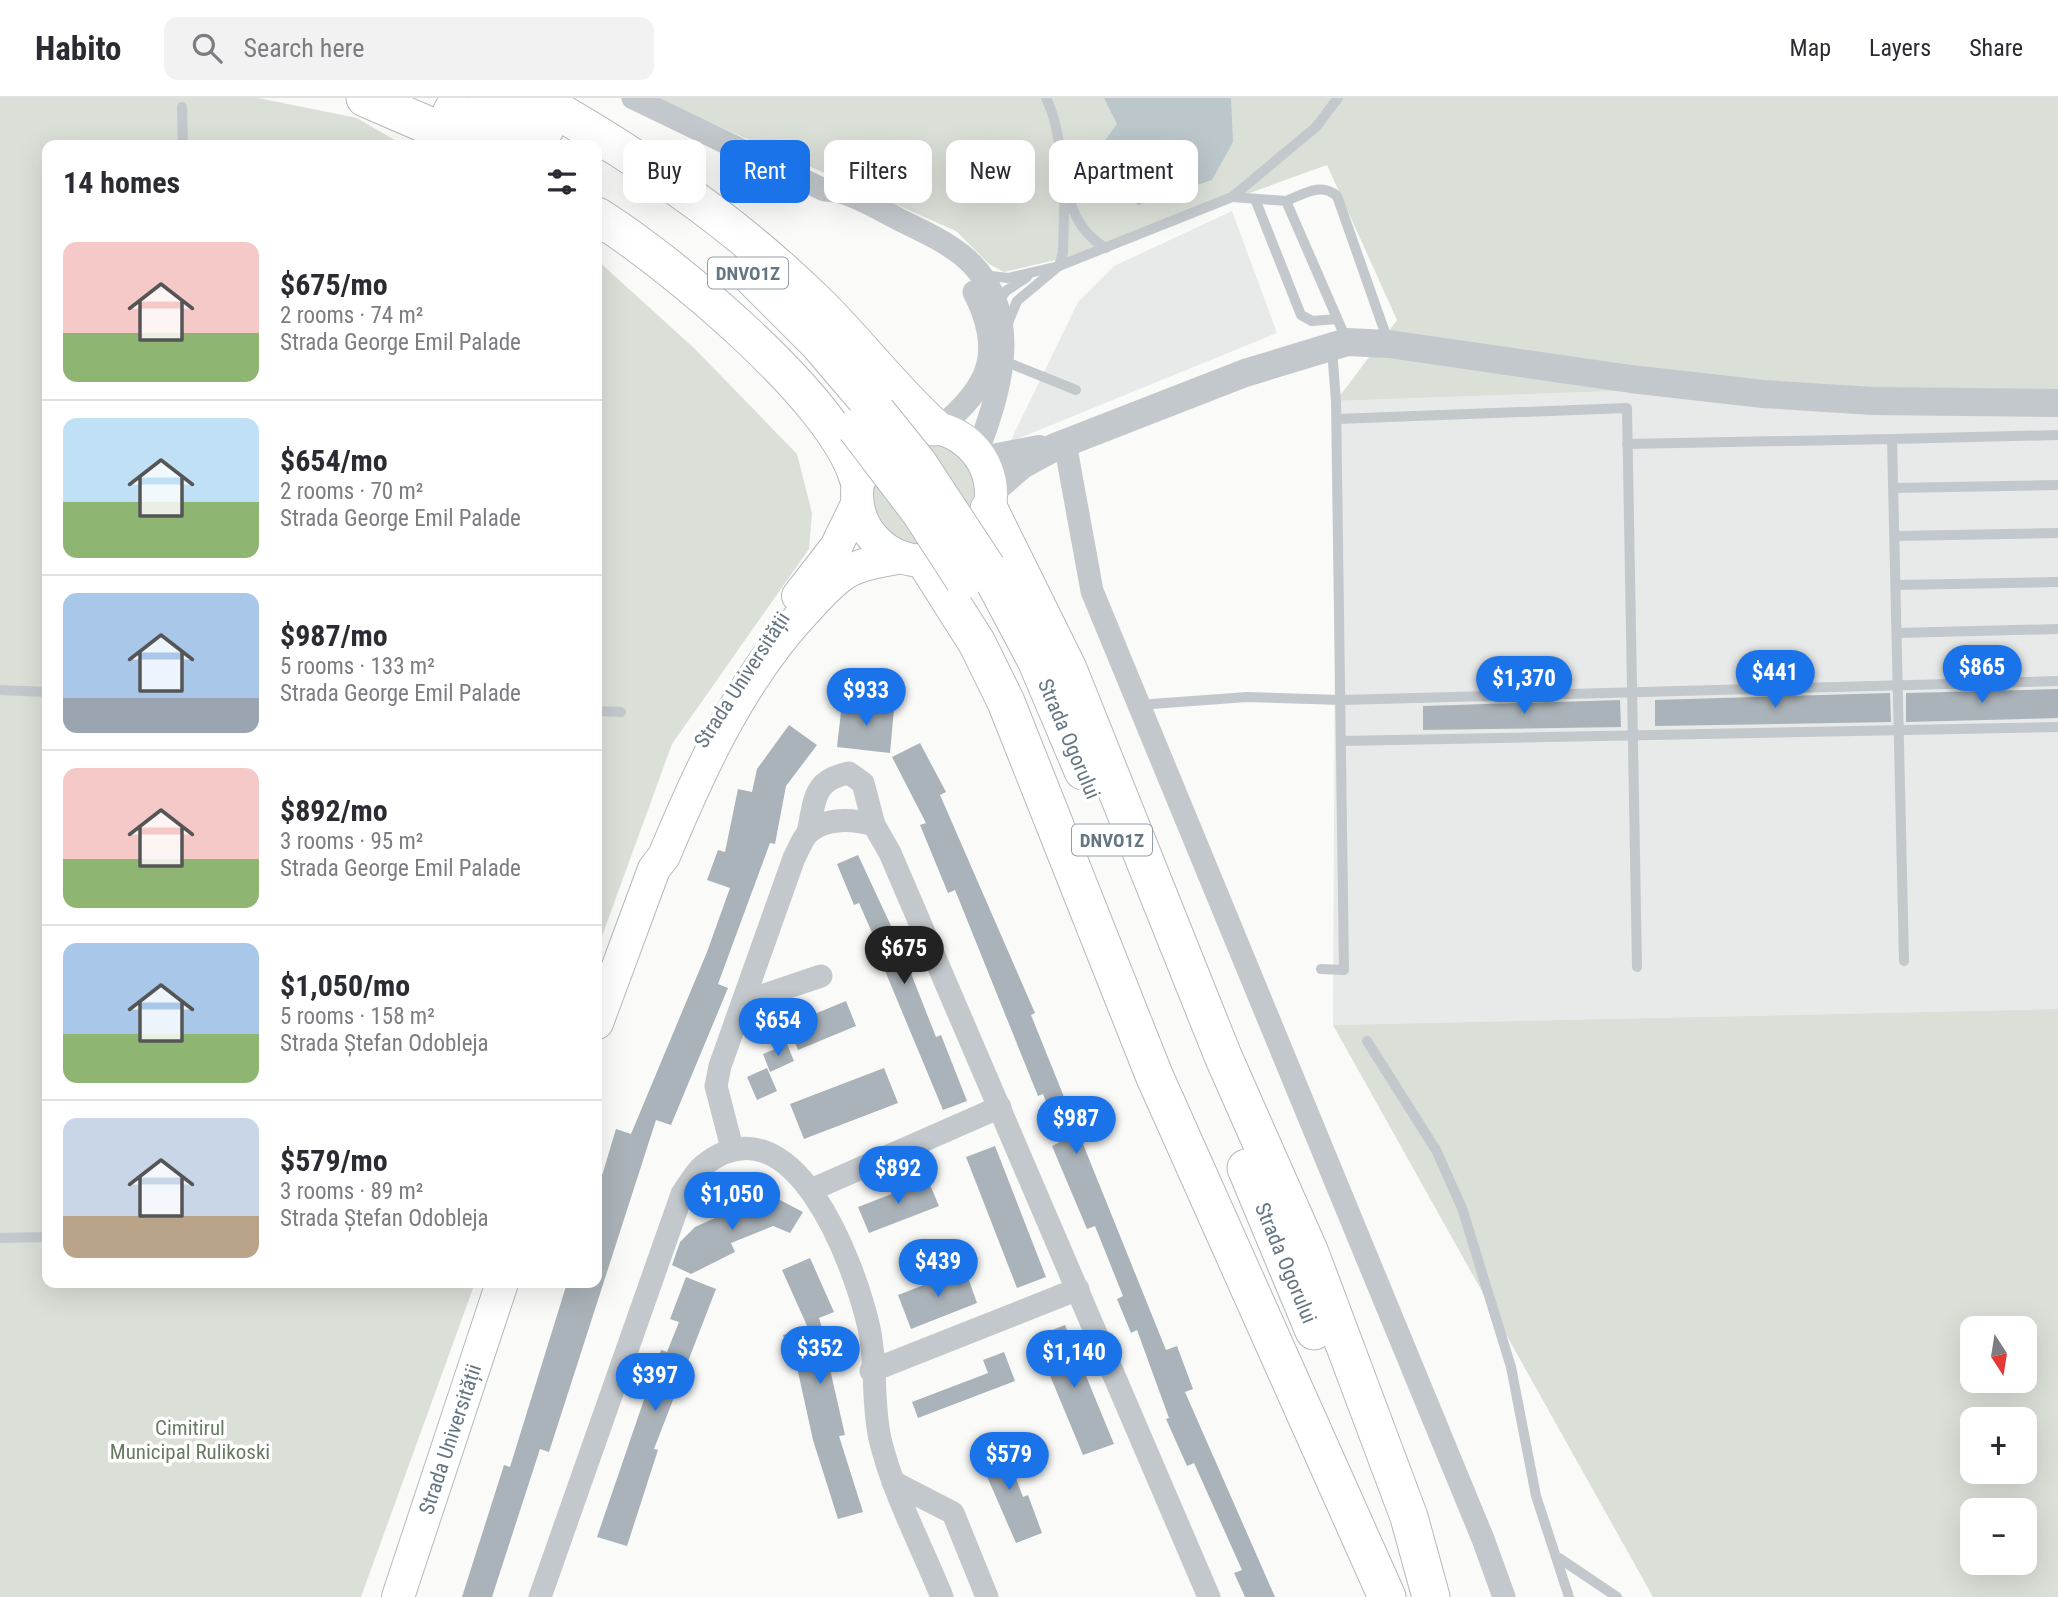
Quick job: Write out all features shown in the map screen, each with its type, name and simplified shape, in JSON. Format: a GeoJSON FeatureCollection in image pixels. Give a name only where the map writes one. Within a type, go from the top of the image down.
{"type":"FeatureCollection","features":[{"type":"Feature","properties":{"kind":"highway"},"geometry":{"type":"LineString","coordinates":[[365,98],[462,140]]}},
{"type":"Feature","properties":{"kind":"highway"},"geometry":{"type":"LineString","coordinates":[[426,98],[512,140]]}},
{"type":"Feature","properties":{"kind":"highway"},"geometry":{"type":"LineString","coordinates":[[487,98],[565,140]]}},
{"type":"Feature","properties":{"kind":"highway"},"geometry":{"type":"LineString","coordinates":[[535,98],[641,161],[709,209],[821,308],[888,382],[937,427]]}},
{"type":"Feature","properties":{"kind":"highway","name":"Strada Ogorului"},"geometry":{"type":"LineString","coordinates":[[602,163],[657,198],[733,259],[818,343],[867,420]]}},
{"type":"Feature","properties":{"kind":"highway","name":"Strada Ogorului"},"geometry":{"type":"LineString","coordinates":[[602,193],[632,214],[722,287],[817,381],[918,463],[975,574],[1014,675],[1395,1597]]}},
{"type":"Feature","properties":{"kind":"highway"},"geometry":{"type":"LineString","coordinates":[[602,220],[662,262],[766,353],[839,435],[851,456],[857,491]]}},
{"type":"Feature","properties":{"kind":"highway"},"geometry":{"type":"LineString","coordinates":[[990,500],[1068,669],[1223,1056],[1310,1253],[1409,1517],[1431,1597]]}},
{"type":"Feature","properties":{"kind":"highway"},"geometry":{"type":"LineString","coordinates":[[913,559],[977,643],[1006,702],[1154,1075],[1387,1597]]}},
{"type":"Feature","properties":{"kind":"highway","name":"Strada Ogorului"},"geometry":{"type":"LineString","coordinates":[[975,574],[1036,660],[1424,1597]]}},
{"type":"Feature","properties":{"kind":"main road"},"geometry":{"type":"LineString","coordinates":[[917,426],[937,427],[966,441],[980,456],[990,500],[983,526],[965,546],[942,558],[913,559],[871,537],[857,491],[873,449],[886,438],[917,426]]}},
{"type":"Feature","properties":{"kind":"main road","name":"Strada Universității"},"geometry":{"type":"LineString","coordinates":[[602,1009],[653,869],[655,850],[675,792],[714,716],[780,617],[836,547],[857,491]]}},
{"type":"Feature","properties":{"kind":"main road","name":"Strada Universității"},"geometry":{"type":"LineString","coordinates":[[653,869],[664,856],[725,724],[788,628],[846,573],[860,566],[913,559]]}},
{"type":"Feature","properties":{"kind":"main road","name":"Strada Universității"},"geometry":{"type":"LineString","coordinates":[[398,1597],[500,1288]]}},
{"type":"Feature","properties":{"kind":"street"},"geometry":{"type":"LineString","coordinates":[[633,98],[824,190]]}},
{"type":"Feature","properties":{"kind":"street"},"geometry":{"type":"LineString","coordinates":[[838,203],[899,232],[948,263],[971,286],[996,331],[1004,361],[980,456],[1060,445]]}},
{"type":"Feature","properties":{"kind":"street"},"geometry":{"type":"LineString","coordinates":[[864,203],[943,242],[980,274],[997,303],[996,331],[982,383],[968,405],[937,427]]}},
{"type":"Feature","properties":{"kind":"street"},"geometry":{"type":"LineString","coordinates":[[990,500],[1022,465],[1060,445],[1269,365],[1339,335],[1631,379],[1763,394],[1873,401],[2058,403]]}},
{"type":"Feature","properties":{"kind":"street"},"geometry":{"type":"LineString","coordinates":[[1060,445],[1092,591],[1483,1539],[1504,1597]]}},
{"type":"Feature","properties":{"kind":"street"},"geometry":{"type":"LineString","coordinates":[[732,1148],[716,1086],[720,1066],[794,858],[808,833],[818,790],[830,776],[849,773],[863,783],[874,825],[890,853],[1209,1597]]}},
{"type":"Feature","properties":{"kind":"street"},"geometry":{"type":"LineString","coordinates":[[808,833],[832,821],[854,819],[874,825]]}},
{"type":"Feature","properties":{"kind":"street"},"geometry":{"type":"LineString","coordinates":[[744,1002],[821,976]]}},
{"type":"Feature","properties":{"kind":"street"},"geometry":{"type":"LineString","coordinates":[[811,1190],[1000,1107]]}},
{"type":"Feature","properties":{"kind":"street"},"geometry":{"type":"LineString","coordinates":[[540,1597],[682,1194],[702,1166],[732,1148],[761,1151],[788,1165],[811,1190],[841,1242],[870,1330],[880,1437],[893,1482],[942,1597]]}},
{"type":"Feature","properties":{"kind":"street"},"geometry":{"type":"LineString","coordinates":[[872,1371],[1078,1289]]}},
{"type":"Feature","properties":{"kind":"street"},"geometry":{"type":"LineString","coordinates":[[893,1482],[953,1514],[987,1597]]}},
{"type":"Feature","properties":{"kind":"lane"},"geometry":{"type":"LineString","coordinates":[[1046,98],[1059,140]]}},
{"type":"Feature","properties":{"kind":"lane"},"geometry":{"type":"LineString","coordinates":[[980,274],[995,278],[1032,274],[1059,267],[1232,197],[1316,127],[1337,99]]}},
{"type":"Feature","properties":{"kind":"lane"},"geometry":{"type":"LineString","coordinates":[[182,107],[183,140]]}},
{"type":"Feature","properties":{"kind":"lane"},"geometry":{"type":"LineString","coordinates":[[1232,197],[1286,201],[1315,189],[1325,189],[1338,196],[1389,344]]}},
{"type":"Feature","properties":{"kind":"lane"},"geometry":{"type":"LineString","coordinates":[[1255,199],[1301,316],[1339,335]]}},
{"type":"Feature","properties":{"kind":"lane"},"geometry":{"type":"LineString","coordinates":[[1286,201],[1339,335],[1336,419],[1343,970],[1321,968]]}},
{"type":"Feature","properties":{"kind":"lane"},"geometry":{"type":"LineString","coordinates":[[996,331],[1017,301],[1059,267],[1063,252],[1064,203]]}},
{"type":"Feature","properties":{"kind":"lane"},"geometry":{"type":"LineString","coordinates":[[1072,203],[1077,223],[1084,234],[1106,248]]}},
{"type":"Feature","properties":{"kind":"lane"},"geometry":{"type":"LineString","coordinates":[[997,303],[1016,283],[1032,274]]}},
{"type":"Feature","properties":{"kind":"lane"},"geometry":{"type":"LineString","coordinates":[[1004,361],[1076,390]]}},
{"type":"Feature","properties":{"kind":"lane"},"geometry":{"type":"LineString","coordinates":[[1336,419],[1627,408],[1637,967]]}},
{"type":"Feature","properties":{"kind":"lane"},"geometry":{"type":"LineString","coordinates":[[1627,444],[2058,435]]}},
{"type":"Feature","properties":{"kind":"lane"},"geometry":{"type":"LineString","coordinates":[[1892,439],[1904,961]]}},
{"type":"Feature","properties":{"kind":"lane"},"geometry":{"type":"LineString","coordinates":[[1894,488],[2058,485]]}},
{"type":"Feature","properties":{"kind":"lane"},"geometry":{"type":"LineString","coordinates":[[1895,536],[2058,533]]}},
{"type":"Feature","properties":{"kind":"lane"},"geometry":{"type":"LineString","coordinates":[[1896,585],[2058,582]]}},
{"type":"Feature","properties":{"kind":"lane"},"geometry":{"type":"LineString","coordinates":[[1898,633],[2058,629]]}},
{"type":"Feature","properties":{"kind":"lane"},"geometry":{"type":"LineString","coordinates":[[1138,705],[1205,699],[1302,697],[1341,700],[2058,681]]}},
{"type":"Feature","properties":{"kind":"lane"},"geometry":{"type":"LineString","coordinates":[[0,690],[42,692]]}},
{"type":"Feature","properties":{"kind":"lane"},"geometry":{"type":"LineString","coordinates":[[602,711],[621,712]]}},
{"type":"Feature","properties":{"kind":"lane"},"geometry":{"type":"LineString","coordinates":[[1341,741],[2058,727]]}},
{"type":"Feature","properties":{"kind":"lane"},"geometry":{"type":"LineString","coordinates":[[1367,1041],[1436,1150],[1462,1208],[1511,1367],[1536,1496],[1570,1597]]}},
{"type":"Feature","properties":{"kind":"lane"},"geometry":{"type":"LineString","coordinates":[[0,1238],[42,1237]]}},
{"type":"Feature","properties":{"kind":"lane"},"geometry":{"type":"LineString","coordinates":[[1559,1558],[1617,1597]]}},
{"type":"Feature","properties":{"kind":"shaded area"},"geometry":{"type":"Polygon","coordinates":[[[1104,98],[1231,98],[1233,142],[1212,180],[1198,185],[1198,140],[1105,140],[1117,124],[1104,98]]]}},
{"type":"Feature","properties":{"kind":"shaded area"},"geometry":{"type":"Polygon","coordinates":[[[1232,211],[1277,333],[1010,442],[1078,302],[1114,266],[1232,211]]]}},
{"type":"Feature","properties":{"kind":"shaded area"},"geometry":{"type":"Polygon","coordinates":[[[1616,391],[1875,410],[2058,414],[2058,1009],[1333,1025],[1336,401],[1616,391]]]}},
{"type":"Feature","properties":{"kind":"green space","name":"Cimitirul Municipal Rulikoski"},"geometry":{"type":"Polygon","coordinates":[[[0,98],[258,98],[357,118],[394,140],[42,140],[42,1288],[473,1288],[361,1597],[0,1597],[0,98]]]}},
{"type":"Feature","properties":{"kind":"green space"},"geometry":{"type":"Polygon","coordinates":[[[654,98],[2058,98],[2058,414],[1875,410],[1616,391],[1336,401],[1397,320],[1327,165],[1081,254],[1004,272],[989,264],[956,231],[892,203],[932,203],[932,140],[824,140],[824,173],[810,167],[810,140],[749,140],[654,98]]]}},
{"type":"Feature","properties":{"kind":"green space"},"geometry":{"type":"Polygon","coordinates":[[[602,265],[695,349],[797,454],[812,513],[809,549],[672,744],[602,936],[602,265]]]}},
{"type":"Feature","properties":{"kind":"green space"},"geometry":{"type":"Polygon","coordinates":[[[934,437],[957,449],[973,465],[980,486],[979,512],[930,551],[898,546],[874,523],[866,492],[876,461],[934,437]]]}},
{"type":"Feature","properties":{"kind":"green space"},"geometry":{"type":"Polygon","coordinates":[[[2058,1009],[2058,1597],[1653,1597],[1333,1025],[2058,1009]]]}},
{"type":"Feature","properties":{"kind":"building"},"geometry":{"type":"Polygon","coordinates":[[[2058,689],[2058,718],[1906,722],[1906,693],[2058,689]]]}},
{"type":"Feature","properties":{"kind":"building"},"geometry":{"type":"Polygon","coordinates":[[[1890,693],[1891,722],[1655,726],[1655,700],[1890,693]]]}},
{"type":"Feature","properties":{"kind":"building"},"geometry":{"type":"Polygon","coordinates":[[[1620,700],[1621,727],[1423,730],[1423,706],[1620,700]]]}},
{"type":"Feature","properties":{"kind":"building"},"geometry":{"type":"Polygon","coordinates":[[[842,703],[894,709],[890,753],[837,747],[842,703]]]}},
{"type":"Feature","properties":{"kind":"building"},"geometry":{"type":"Polygon","coordinates":[[[789,725],[817,745],[786,786],[775,844],[770,843],[718,984],[728,988],[671,1125],[656,1120],[602,1288],[602,1175],[616,1129],[631,1134],[707,952],[730,888],[707,880],[718,850],[725,852],[738,789],[752,792],[757,769],[789,725]]]}},
{"type":"Feature","properties":{"kind":"building"},"geometry":{"type":"Polygon","coordinates":[[[920,743],[946,792],[940,795],[1035,1013],[1031,1015],[1166,1350],[1177,1346],[1193,1389],[1185,1392],[1275,1597],[1245,1597],[1234,1573],[1242,1570],[1194,1463],[1187,1466],[1166,1419],[1169,1418],[1137,1330],[1131,1333],[1117,1299],[1123,1296],[1095,1226],[1087,1229],[1052,1146],[1062,1141],[1043,1094],[1038,1096],[955,890],[948,893],[920,825],[926,823],[892,757],[920,743]]]}},
{"type":"Feature","properties":{"kind":"building"},"geometry":{"type":"Polygon","coordinates":[[[858,855],[899,943],[936,1037],[941,1035],[967,1101],[943,1110],[878,954],[881,953],[859,903],[854,905],[837,864],[858,855]]]}},
{"type":"Feature","properties":{"kind":"building"},"geometry":{"type":"Polygon","coordinates":[[[846,1001],[856,1026],[798,1050],[788,1025],[846,1001]]]}},
{"type":"Feature","properties":{"kind":"building"},"geometry":{"type":"Polygon","coordinates":[[[787,1044],[794,1061],[770,1072],[763,1054],[787,1044]]]}},
{"type":"Feature","properties":{"kind":"building"},"geometry":{"type":"Polygon","coordinates":[[[767,1068],[777,1091],[757,1100],[747,1077],[767,1068]]]}},
{"type":"Feature","properties":{"kind":"building"},"geometry":{"type":"Polygon","coordinates":[[[884,1068],[898,1103],[804,1139],[790,1104],[884,1068]]]}},
{"type":"Feature","properties":{"kind":"building"},"geometry":{"type":"Polygon","coordinates":[[[995,1146],[1046,1277],[1017,1288],[966,1157],[995,1146]]]}},
{"type":"Feature","properties":{"kind":"building"},"geometry":{"type":"Polygon","coordinates":[[[928,1180],[939,1206],[869,1233],[858,1207],[928,1180]]]}},
{"type":"Feature","properties":{"kind":"building"},"geometry":{"type":"Polygon","coordinates":[[[776,1198],[803,1212],[790,1233],[773,1226],[731,1243],[735,1252],[691,1274],[672,1265],[680,1242],[695,1227],[748,1203],[776,1198]]]}},
{"type":"Feature","properties":{"kind":"building"},"geometry":{"type":"Polygon","coordinates":[[[810,1258],[834,1312],[819,1318],[830,1355],[827,1356],[845,1435],[839,1436],[863,1512],[838,1519],[813,1440],[795,1358],[790,1360],[783,1335],[808,1328],[782,1270],[810,1258]]]}},
{"type":"Feature","properties":{"kind":"building"},"geometry":{"type":"Polygon","coordinates":[[[965,1269],[977,1303],[911,1329],[898,1295],[965,1269]]]}},
{"type":"Feature","properties":{"kind":"building"},"geometry":{"type":"Polygon","coordinates":[[[686,1277],[716,1289],[654,1449],[658,1450],[627,1546],[597,1537],[661,1350],[667,1352],[679,1322],[670,1319],[686,1277]]]}},
{"type":"Feature","properties":{"kind":"building"},"geometry":{"type":"Polygon","coordinates":[[[565,1288],[602,1288],[549,1452],[540,1449],[492,1597],[462,1597],[504,1465],[510,1467],[565,1288]]]}},
{"type":"Feature","properties":{"kind":"building"},"geometry":{"type":"Polygon","coordinates":[[[1065,1325],[1114,1444],[1083,1455],[1034,1337],[1065,1325]]]}},
{"type":"Feature","properties":{"kind":"building"},"geometry":{"type":"Polygon","coordinates":[[[1004,1352],[1015,1381],[918,1418],[912,1402],[988,1373],[983,1360],[1004,1352]]]}},
{"type":"Feature","properties":{"kind":"building"},"geometry":{"type":"Polygon","coordinates":[[[1001,1439],[1023,1497],[1028,1495],[1042,1533],[1016,1543],[975,1449],[1001,1439]]]}}]}
